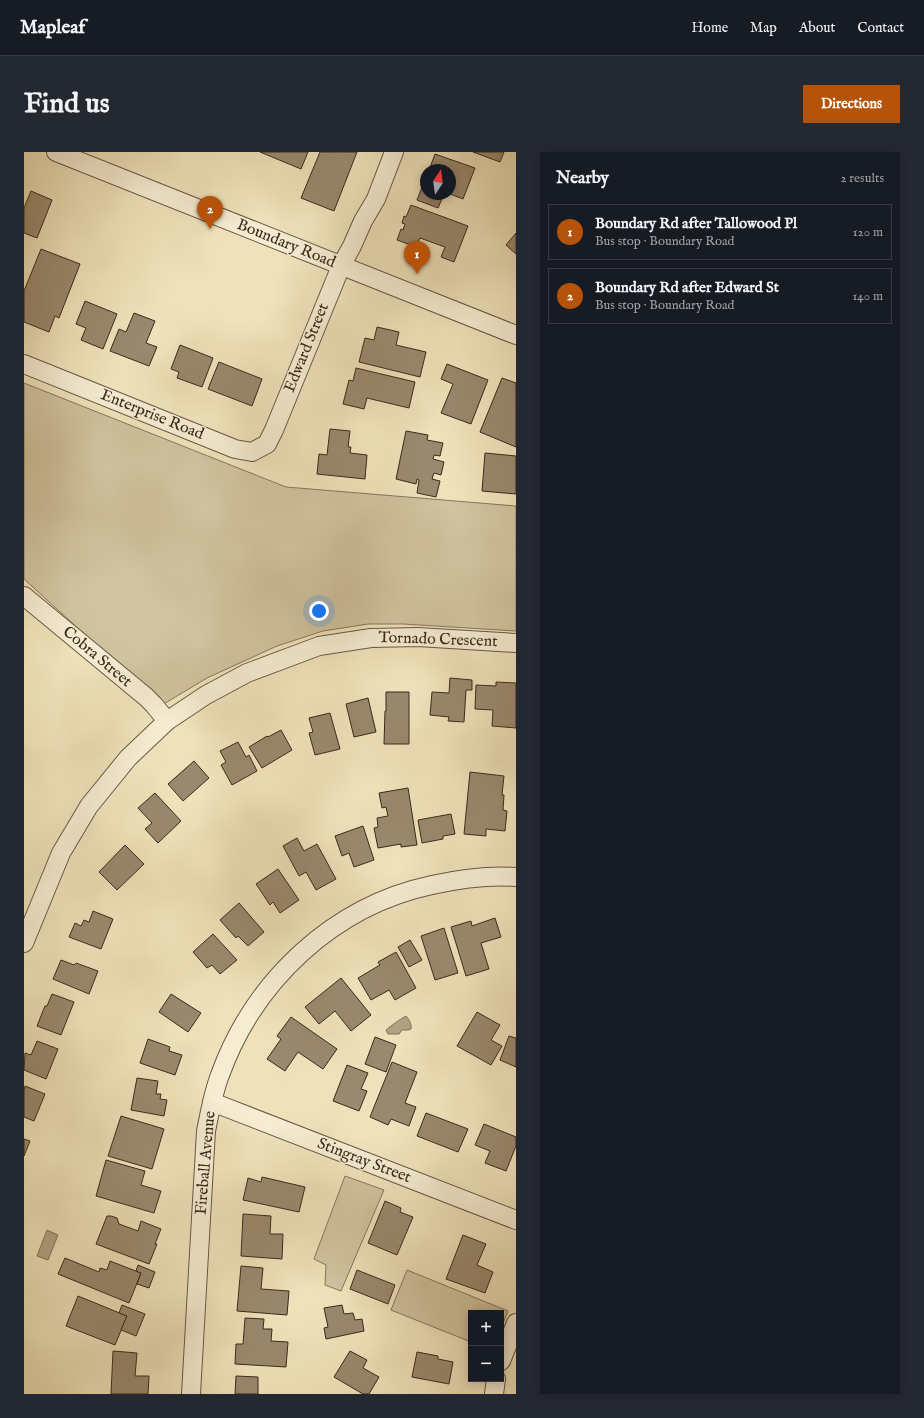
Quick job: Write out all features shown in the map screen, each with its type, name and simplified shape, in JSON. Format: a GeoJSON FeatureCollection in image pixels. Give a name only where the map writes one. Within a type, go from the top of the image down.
{"type":"FeatureCollection","features":[{"type":"Feature","properties":{"kind":"street","name":"Boundary Road"},"geometry":{"type":"LineString","coordinates":[[56,152],[516,335]]}},
{"type":"Feature","properties":{"kind":"street","name":"Edward Street"},"geometry":{"type":"LineString","coordinates":[[274,430],[341,266],[376,199],[394,152]]}},
{"type":"Feature","properties":{"kind":"street","name":"Enterprise Road"},"geometry":{"type":"LineString","coordinates":[[24,364],[235,449],[252,452],[266,444],[274,430]]}},
{"type":"Feature","properties":{"kind":"street","name":"Cobra Street"},"geometry":{"type":"LineString","coordinates":[[24,596],[146,697],[167,721]]}},
{"type":"Feature","properties":{"kind":"street","name":"Tornado Crescent"},"geometry":{"type":"LineString","coordinates":[[24,943],[61,853],[89,806],[128,758],[167,721],[206,696],[247,673],[319,646],[371,638],[418,637],[516,644]]}},
{"type":"Feature","properties":{"kind":"street","name":"Fireball Avenue"},"geometry":{"type":"LineString","coordinates":[[191,1394],[206,1131],[212,1102],[224,1064],[252,1010],[280,974],[306,948],[339,923],[362,910],[379,902],[419,888],[461,879],[494,877],[516,878]]}},
{"type":"Feature","properties":{"kind":"street","name":"Stingray Street"},"geometry":{"type":"LineString","coordinates":[[212,1102],[516,1220]]}},
{"type":"Feature","properties":{"kind":"street"},"geometry":{"type":"LineString","coordinates":[[504,1353],[516,1323]]}},
{"type":"Feature","properties":{"kind":"street"},"geometry":{"type":"LineString","coordinates":[[494,1394],[496,1382]]}},
{"type":"Feature","properties":{"kind":"shaded area"},"geometry":{"type":"Polygon","coordinates":[[[24,383],[286,487],[516,506],[516,631],[403,624],[368,624],[323,631],[277,646],[207,678],[162,705],[24,579],[24,383]]]}},
{"type":"Feature","properties":{"kind":"shaded area"},"geometry":{"type":"Polygon","coordinates":[[[406,1016],[410,1022],[411,1029],[402,1030],[399,1034],[388,1034],[386,1030],[406,1016]]]}},
{"type":"Feature","properties":{"kind":"shaded area"},"geometry":{"type":"Polygon","coordinates":[[[345,1176],[384,1190],[341,1291],[325,1285],[326,1265],[314,1259],[345,1176]]]}},
{"type":"Feature","properties":{"kind":"shaded area"},"geometry":{"type":"Polygon","coordinates":[[[47,1230],[58,1235],[48,1260],[37,1256],[47,1230]]]}},
{"type":"Feature","properties":{"kind":"shaded area"},"geometry":{"type":"Polygon","coordinates":[[[407,1270],[508,1311],[504,1321],[504,1310],[468,1310],[468,1341],[391,1310],[407,1270]]]}},
{"type":"Feature","properties":{"kind":"building"},"geometry":{"type":"Polygon","coordinates":[[[260,152],[308,152],[301,169],[260,152]]]}},
{"type":"Feature","properties":{"kind":"building"},"geometry":{"type":"Polygon","coordinates":[[[320,152],[357,152],[334,211],[301,198],[320,152]]]}},
{"type":"Feature","properties":{"kind":"building"},"geometry":{"type":"Polygon","coordinates":[[[473,152],[504,152],[500,162],[473,152]]]}},
{"type":"Feature","properties":{"kind":"building"},"geometry":{"type":"Polygon","coordinates":[[[435,154],[475,168],[463,199],[456,196],[456,164],[431,164],[435,154]]]}},
{"type":"Feature","properties":{"kind":"building"},"geometry":{"type":"Polygon","coordinates":[[[31,191],[52,200],[37,238],[24,233],[24,208],[31,191]]]}},
{"type":"Feature","properties":{"kind":"building"},"geometry":{"type":"Polygon","coordinates":[[[420,192],[420,200],[441,200],[438,208],[417,200],[420,192]]]}},
{"type":"Feature","properties":{"kind":"building"},"geometry":{"type":"Polygon","coordinates":[[[411,205],[468,226],[454,262],[441,257],[445,247],[420,238],[416,247],[397,240],[401,229],[403,230],[405,224],[402,223],[404,216],[406,217],[411,205]]]}},
{"type":"Feature","properties":{"kind":"building"},"geometry":{"type":"Polygon","coordinates":[[[516,233],[516,254],[506,245],[516,233]]]}},
{"type":"Feature","properties":{"kind":"building"},"geometry":{"type":"Polygon","coordinates":[[[41,249],[80,264],[59,318],[55,316],[49,332],[24,322],[24,291],[41,249]]]}},
{"type":"Feature","properties":{"kind":"building"},"geometry":{"type":"Polygon","coordinates":[[[85,301],[117,314],[103,349],[81,340],[86,328],[76,324],[85,301]]]}},
{"type":"Feature","properties":{"kind":"building"},"geometry":{"type":"Polygon","coordinates":[[[134,313],[155,321],[146,343],[157,347],[149,366],[110,351],[119,329],[126,332],[134,313]]]}},
{"type":"Feature","properties":{"kind":"building"},"geometry":{"type":"Polygon","coordinates":[[[377,327],[399,332],[396,345],[426,352],[420,377],[359,362],[365,338],[374,340],[377,327]]]}},
{"type":"Feature","properties":{"kind":"building"},"geometry":{"type":"Polygon","coordinates":[[[180,345],[213,358],[202,387],[177,378],[179,372],[171,369],[180,345]]]}},
{"type":"Feature","properties":{"kind":"building"},"geometry":{"type":"Polygon","coordinates":[[[219,362],[262,379],[252,406],[208,389],[219,362]]]}},
{"type":"Feature","properties":{"kind":"building"},"geometry":{"type":"Polygon","coordinates":[[[447,364],[488,380],[471,424],[441,413],[453,384],[441,379],[447,364]]]}},
{"type":"Feature","properties":{"kind":"building"},"geometry":{"type":"Polygon","coordinates":[[[356,368],[415,382],[409,408],[367,398],[364,409],[343,404],[349,380],[353,381],[356,368]]]}},
{"type":"Feature","properties":{"kind":"building"},"geometry":{"type":"Polygon","coordinates":[[[502,378],[516,383],[516,447],[480,432],[502,378]]]}},
{"type":"Feature","properties":{"kind":"building"},"geometry":{"type":"Polygon","coordinates":[[[330,429],[350,431],[348,447],[351,447],[350,453],[367,455],[365,479],[317,474],[319,454],[327,455],[330,429]]]}},
{"type":"Feature","properties":{"kind":"building"},"geometry":{"type":"Polygon","coordinates":[[[406,431],[428,435],[427,440],[443,443],[440,456],[434,455],[433,459],[444,462],[441,475],[434,473],[432,479],[440,481],[436,497],[417,493],[419,480],[417,479],[416,484],[396,479],[406,431]]]}},
{"type":"Feature","properties":{"kind":"building"},"geometry":{"type":"Polygon","coordinates":[[[485,453],[516,456],[516,494],[482,491],[485,453]]]}},
{"type":"Feature","properties":{"kind":"building"},"geometry":{"type":"Polygon","coordinates":[[[450,678],[472,680],[472,690],[466,690],[464,722],[448,721],[449,717],[430,715],[432,692],[449,693],[450,678]]]}},
{"type":"Feature","properties":{"kind":"building"},"geometry":{"type":"Polygon","coordinates":[[[496,682],[516,683],[516,728],[492,726],[493,710],[475,709],[476,685],[496,686],[496,682]]]}},
{"type":"Feature","properties":{"kind":"building"},"geometry":{"type":"Polygon","coordinates":[[[386,692],[409,692],[409,744],[384,744],[386,692]]]}},
{"type":"Feature","properties":{"kind":"building"},"geometry":{"type":"Polygon","coordinates":[[[368,698],[376,732],[354,737],[346,704],[368,698]]]}},
{"type":"Feature","properties":{"kind":"building"},"geometry":{"type":"Polygon","coordinates":[[[330,713],[340,749],[315,755],[309,733],[313,732],[309,718],[330,713]]]}},
{"type":"Feature","properties":{"kind":"building"},"geometry":{"type":"Polygon","coordinates":[[[281,730],[292,750],[262,768],[249,747],[267,736],[268,737],[281,730]]]}},
{"type":"Feature","properties":{"kind":"building"},"geometry":{"type":"Polygon","coordinates":[[[238,742],[246,757],[249,755],[257,771],[232,785],[221,765],[226,762],[220,751],[238,742]]]}},
{"type":"Feature","properties":{"kind":"building"},"geometry":{"type":"Polygon","coordinates":[[[194,761],[209,778],[183,801],[168,784],[194,761]]]}},
{"type":"Feature","properties":{"kind":"building"},"geometry":{"type":"Polygon","coordinates":[[[470,772],[504,776],[502,795],[504,795],[503,810],[507,811],[505,831],[486,829],[486,836],[464,834],[470,772]]]}},
{"type":"Feature","properties":{"kind":"building"},"geometry":{"type":"Polygon","coordinates":[[[408,788],[417,845],[401,847],[401,844],[378,848],[374,828],[378,827],[377,818],[388,816],[386,807],[382,808],[379,793],[408,788]]]}},
{"type":"Feature","properties":{"kind":"building"},"geometry":{"type":"Polygon","coordinates":[[[155,793],[181,821],[158,843],[145,829],[152,823],[138,808],[155,793]]]}},
{"type":"Feature","properties":{"kind":"building"},"geometry":{"type":"Polygon","coordinates":[[[451,814],[455,834],[443,836],[443,839],[422,843],[418,820],[451,814]]]}},
{"type":"Feature","properties":{"kind":"building"},"geometry":{"type":"Polygon","coordinates":[[[363,826],[374,860],[354,867],[349,853],[342,856],[335,836],[363,826]]]}},
{"type":"Feature","properties":{"kind":"building"},"geometry":{"type":"Polygon","coordinates":[[[297,838],[304,851],[317,844],[336,879],[316,890],[306,872],[299,876],[283,846],[297,838]]]}},
{"type":"Feature","properties":{"kind":"building"},"geometry":{"type":"Polygon","coordinates":[[[125,845],[144,864],[117,890],[99,872],[125,845]]]}},
{"type":"Feature","properties":{"kind":"building"},"geometry":{"type":"Polygon","coordinates":[[[278,869],[299,900],[280,913],[273,902],[270,905],[256,884],[278,869]]]}},
{"type":"Feature","properties":{"kind":"building"},"geometry":{"type":"Polygon","coordinates":[[[239,903],[264,932],[248,946],[238,936],[236,938],[220,920],[239,903]]]}},
{"type":"Feature","properties":{"kind":"building"},"geometry":{"type":"Polygon","coordinates":[[[93,911],[113,919],[101,949],[69,937],[75,923],[81,926],[84,920],[89,922],[93,911]]]}},
{"type":"Feature","properties":{"kind":"building"},"geometry":{"type":"Polygon","coordinates":[[[495,918],[501,937],[481,943],[489,969],[466,976],[451,927],[471,921],[472,926],[495,918]]]}},
{"type":"Feature","properties":{"kind":"building"},"geometry":{"type":"Polygon","coordinates":[[[444,928],[458,973],[435,980],[421,936],[444,928]]]}},
{"type":"Feature","properties":{"kind":"building"},"geometry":{"type":"Polygon","coordinates":[[[213,934],[237,960],[220,974],[212,965],[207,968],[193,952],[213,934]]]}},
{"type":"Feature","properties":{"kind":"building"},"geometry":{"type":"Polygon","coordinates":[[[410,940],[422,960],[409,967],[398,947],[410,940]]]}},
{"type":"Feature","properties":{"kind":"building"},"geometry":{"type":"Polygon","coordinates":[[[396,952],[416,988],[395,1000],[389,990],[371,1000],[358,978],[380,965],[378,962],[396,952]]]}},
{"type":"Feature","properties":{"kind":"building"},"geometry":{"type":"Polygon","coordinates":[[[61,960],[74,965],[76,963],[98,971],[89,994],[53,979],[61,960]]]}},
{"type":"Feature","properties":{"kind":"building"},"geometry":{"type":"Polygon","coordinates":[[[341,978],[371,1015],[351,1031],[335,1011],[319,1024],[305,1007],[341,978]]]}},
{"type":"Feature","properties":{"kind":"building"},"geometry":{"type":"Polygon","coordinates":[[[52,994],[74,1002],[61,1035],[37,1026],[45,1006],[47,1006],[52,994]]]}},
{"type":"Feature","properties":{"kind":"building"},"geometry":{"type":"Polygon","coordinates":[[[171,994],[201,1013],[188,1032],[159,1012],[171,994]]]}},
{"type":"Feature","properties":{"kind":"building"},"geometry":{"type":"Polygon","coordinates":[[[477,1012],[500,1025],[491,1040],[502,1046],[491,1065],[457,1046],[477,1012]]]}},
{"type":"Feature","properties":{"kind":"building"},"geometry":{"type":"Polygon","coordinates":[[[291,1017],[337,1049],[323,1069],[298,1052],[285,1071],[267,1059],[281,1039],[277,1036],[291,1017]]]}},
{"type":"Feature","properties":{"kind":"building"},"geometry":{"type":"Polygon","coordinates":[[[509,1036],[516,1038],[516,1067],[500,1060],[509,1036]]]}},
{"type":"Feature","properties":{"kind":"building"},"geometry":{"type":"Polygon","coordinates":[[[375,1037],[396,1045],[386,1072],[365,1064],[375,1037]]]}},
{"type":"Feature","properties":{"kind":"building"},"geometry":{"type":"Polygon","coordinates":[[[148,1039],[170,1047],[169,1051],[182,1055],[175,1075],[140,1063],[148,1039]]]}},
{"type":"Feature","properties":{"kind":"building"},"geometry":{"type":"Polygon","coordinates":[[[37,1041],[58,1049],[46,1079],[24,1070],[25,1053],[31,1055],[37,1041]]]}},
{"type":"Feature","properties":{"kind":"building"},"geometry":{"type":"Polygon","coordinates":[[[392,1062],[417,1072],[405,1103],[416,1107],[409,1126],[391,1119],[388,1125],[370,1117],[392,1062]]]}},
{"type":"Feature","properties":{"kind":"building"},"geometry":{"type":"Polygon","coordinates":[[[347,1065],[368,1073],[361,1089],[367,1091],[359,1111],[333,1101],[347,1065]]]}},
{"type":"Feature","properties":{"kind":"building"},"geometry":{"type":"Polygon","coordinates":[[[137,1078],[158,1081],[156,1094],[161,1094],[160,1099],[167,1100],[164,1116],[131,1110],[137,1078]]]}},
{"type":"Feature","properties":{"kind":"building"},"geometry":{"type":"Polygon","coordinates":[[[25,1086],[45,1094],[34,1121],[24,1117],[25,1086]]]}},
{"type":"Feature","properties":{"kind":"building"},"geometry":{"type":"Polygon","coordinates":[[[426,1113],[468,1129],[458,1152],[417,1136],[426,1113]]]}},
{"type":"Feature","properties":{"kind":"building"},"geometry":{"type":"Polygon","coordinates":[[[121,1116],[164,1129],[152,1169],[108,1156],[121,1116]]]}},
{"type":"Feature","properties":{"kind":"building"},"geometry":{"type":"Polygon","coordinates":[[[484,1124],[516,1137],[516,1146],[506,1171],[485,1163],[490,1151],[475,1145],[484,1124]]]}},
{"type":"Feature","properties":{"kind":"building"},"geometry":{"type":"Polygon","coordinates":[[[24,1139],[30,1141],[24,1156],[24,1139]]]}},
{"type":"Feature","properties":{"kind":"building"},"geometry":{"type":"Polygon","coordinates":[[[106,1160],[145,1171],[141,1185],[161,1191],[154,1213],[96,1196],[106,1160]]]}},
{"type":"Feature","properties":{"kind":"building"},"geometry":{"type":"Polygon","coordinates":[[[262,1177],[305,1187],[299,1212],[243,1200],[248,1178],[261,1182],[262,1177]]]}},
{"type":"Feature","properties":{"kind":"building"},"geometry":{"type":"Polygon","coordinates":[[[385,1201],[401,1208],[400,1212],[413,1217],[397,1255],[368,1243],[385,1201]]]}},
{"type":"Feature","properties":{"kind":"building"},"geometry":{"type":"Polygon","coordinates":[[[243,1214],[271,1216],[270,1234],[283,1234],[282,1259],[241,1256],[243,1214]]]}},
{"type":"Feature","properties":{"kind":"building"},"geometry":{"type":"Polygon","coordinates":[[[107,1216],[117,1218],[119,1224],[138,1231],[141,1221],[161,1229],[149,1264],[96,1244],[107,1216]]]}},
{"type":"Feature","properties":{"kind":"building"},"geometry":{"type":"Polygon","coordinates":[[[463,1235],[486,1244],[477,1265],[493,1272],[485,1293],[446,1279],[463,1235]]]}},
{"type":"Feature","properties":{"kind":"building"},"geometry":{"type":"Polygon","coordinates":[[[65,1258],[99,1272],[100,1268],[107,1270],[110,1261],[141,1273],[129,1303],[58,1274],[65,1258]]]}},
{"type":"Feature","properties":{"kind":"building"},"geometry":{"type":"Polygon","coordinates":[[[138,1265],[155,1272],[149,1288],[137,1284],[141,1273],[136,1271],[138,1265]]]}},
{"type":"Feature","properties":{"kind":"building"},"geometry":{"type":"Polygon","coordinates":[[[241,1266],[263,1268],[261,1289],[289,1291],[287,1315],[237,1311],[241,1266]]]}},
{"type":"Feature","properties":{"kind":"building"},"geometry":{"type":"Polygon","coordinates":[[[357,1270],[395,1285],[388,1304],[350,1289],[357,1270]]]}},
{"type":"Feature","properties":{"kind":"building"},"geometry":{"type":"Polygon","coordinates":[[[78,1296],[127,1316],[115,1345],[66,1326],[78,1296]]]}},
{"type":"Feature","properties":{"kind":"building"},"geometry":{"type":"Polygon","coordinates":[[[122,1305],[145,1314],[136,1336],[121,1330],[127,1316],[119,1313],[122,1305]]]}},
{"type":"Feature","properties":{"kind":"building"},"geometry":{"type":"Polygon","coordinates":[[[342,1305],[344,1314],[353,1313],[355,1320],[362,1319],[364,1331],[326,1339],[324,1328],[328,1327],[324,1308],[342,1305]]]}},
{"type":"Feature","properties":{"kind":"building"},"geometry":{"type":"Polygon","coordinates":[[[245,1318],[264,1319],[263,1329],[272,1329],[271,1341],[288,1342],[286,1367],[235,1364],[236,1344],[243,1344],[245,1318]]]}},
{"type":"Feature","properties":{"kind":"building"},"geometry":{"type":"Polygon","coordinates":[[[113,1351],[137,1353],[135,1376],[149,1376],[148,1394],[111,1394],[113,1351]]]}},
{"type":"Feature","properties":{"kind":"building"},"geometry":{"type":"Polygon","coordinates":[[[350,1351],[367,1360],[363,1368],[379,1377],[369,1394],[363,1394],[334,1377],[350,1351]]]}},
{"type":"Feature","properties":{"kind":"building"},"geometry":{"type":"Polygon","coordinates":[[[417,1352],[438,1356],[438,1359],[453,1362],[449,1384],[412,1377],[417,1352]]]}},
{"type":"Feature","properties":{"kind":"building"},"geometry":{"type":"Polygon","coordinates":[[[236,1376],[258,1377],[258,1394],[235,1394],[236,1376]]]}},
{"type":"Feature","properties":{"kind":"place","name":"Boundary Rd after Edward St"},"geometry":{"type":"Point","coordinates":[210,229]}},
{"type":"Feature","properties":{"kind":"place","name":"Boundary Rd after Tallowood Pl"},"geometry":{"type":"Point","coordinates":[417,274]}}]}
